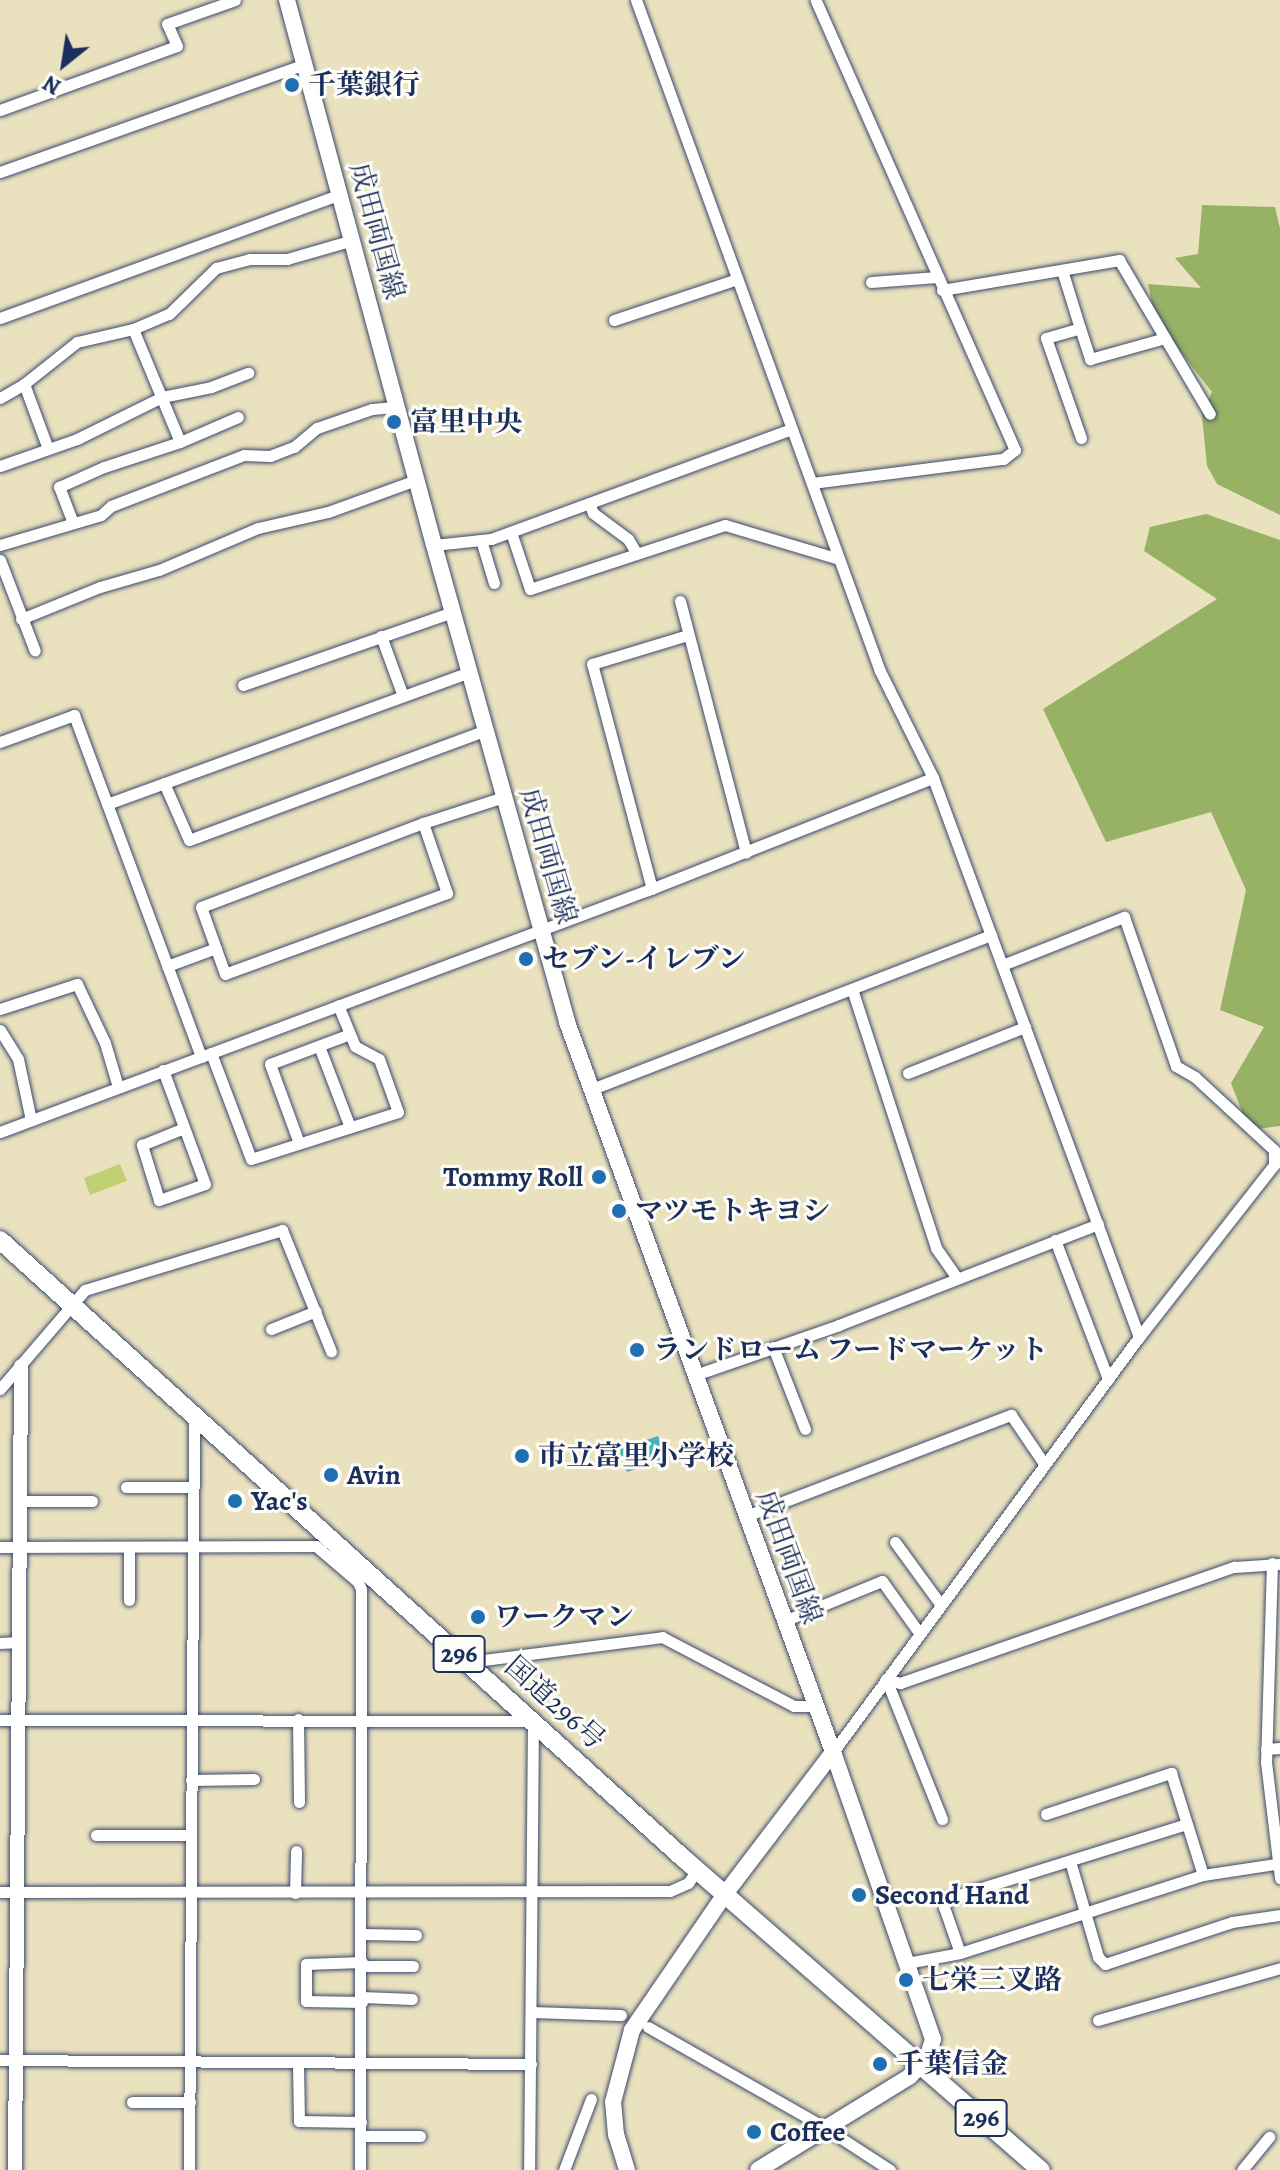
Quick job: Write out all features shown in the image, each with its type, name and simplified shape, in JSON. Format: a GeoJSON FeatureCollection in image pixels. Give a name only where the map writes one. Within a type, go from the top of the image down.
{"type":"FeatureCollection","features":[{"type":"Feature","properties":{"kind":"highway","name":"国道296号"},"geometry":{"type":"LineString","coordinates":[[0,1240],[194,1414],[338,1554],[468,1662],[697,1870],[1041,2170]]}},
{"type":"Feature","properties":{"kind":"main road","name":"成田両国線"},"geometry":{"type":"LineString","coordinates":[[287,0],[416,480],[567,1022],[833,1752],[933,2039],[932,2048],[920,2067]]}},
{"type":"Feature","properties":{"kind":"main road"},"geometry":{"type":"LineString","coordinates":[[627,2170],[616,2135],[613,2102],[620,2066],[632,2030],[725,1894],[833,1752]]}},
{"type":"Feature","properties":{"kind":"main road"},"geometry":{"type":"LineString","coordinates":[[758,2170],[824,2127],[893,2088],[920,2067]]}},
{"type":"Feature","properties":{"kind":"street"},"geometry":{"type":"LineString","coordinates":[[0,110],[177,46],[167,24],[235,0]]}},
{"type":"Feature","properties":{"kind":"street"},"geometry":{"type":"LineString","coordinates":[[636,0],[880,671],[933,778],[1139,1337]]}},
{"type":"Feature","properties":{"kind":"street"},"geometry":{"type":"LineString","coordinates":[[812,483],[1003,459],[1015,450],[816,0]]}},
{"type":"Feature","properties":{"kind":"street"},"geometry":{"type":"LineString","coordinates":[[0,172],[305,64]]}},
{"type":"Feature","properties":{"kind":"street"},"geometry":{"type":"LineString","coordinates":[[0,318],[341,194]]}},
{"type":"Feature","properties":{"kind":"street"},"geometry":{"type":"LineString","coordinates":[[0,398],[24,384],[77,342],[133,329],[169,314],[216,268],[249,259],[287,259],[353,240]]}},
{"type":"Feature","properties":{"kind":"street"},"geometry":{"type":"LineString","coordinates":[[942,290],[1119,260],[1210,414]]}},
{"type":"Feature","properties":{"kind":"street"},"geometry":{"type":"LineString","coordinates":[[1062,270],[1090,359],[1165,338]]}},
{"type":"Feature","properties":{"kind":"street"},"geometry":{"type":"LineString","coordinates":[[871,282],[937,277]]}},
{"type":"Feature","properties":{"kind":"street"},"geometry":{"type":"LineString","coordinates":[[614,320],[737,279]]}},
{"type":"Feature","properties":{"kind":"street"},"geometry":{"type":"LineString","coordinates":[[1080,328],[1046,338],[1081,438]]}},
{"type":"Feature","properties":{"kind":"street"},"geometry":{"type":"LineString","coordinates":[[133,329],[180,442]]}},
{"type":"Feature","properties":{"kind":"street"},"geometry":{"type":"LineString","coordinates":[[0,466],[77,439],[162,397],[211,387],[248,373]]}},
{"type":"Feature","properties":{"kind":"street"},"geometry":{"type":"LineString","coordinates":[[24,384],[48,449]]}},
{"type":"Feature","properties":{"kind":"street"},"geometry":{"type":"LineString","coordinates":[[0,545],[73,523],[244,455],[270,456],[282,452],[317,428],[372,409],[397,407]]}},
{"type":"Feature","properties":{"kind":"street"},"geometry":{"type":"LineString","coordinates":[[73,523],[59,487],[238,417]]}},
{"type":"Feature","properties":{"kind":"street"},"geometry":{"type":"LineString","coordinates":[[434,545],[481,540],[511,532],[792,429]]}},
{"type":"Feature","properties":{"kind":"street"},"geometry":{"type":"LineString","coordinates":[[21,619],[100,587],[159,570],[265,525],[328,512],[416,480]]}},
{"type":"Feature","properties":{"kind":"street"},"geometry":{"type":"LineString","coordinates":[[589,503],[593,513],[628,539],[637,554]]}},
{"type":"Feature","properties":{"kind":"street"},"geometry":{"type":"LineString","coordinates":[[511,532],[530,589],[725,525],[839,559]]}},
{"type":"Feature","properties":{"kind":"street"},"geometry":{"type":"LineString","coordinates":[[481,540],[494,583]]}},
{"type":"Feature","properties":{"kind":"street"},"geometry":{"type":"LineString","coordinates":[[0,560],[35,651]]}},
{"type":"Feature","properties":{"kind":"street"},"geometry":{"type":"LineString","coordinates":[[680,601],[746,852]]}},
{"type":"Feature","properties":{"kind":"street"},"geometry":{"type":"LineString","coordinates":[[243,685],[453,612]]}},
{"type":"Feature","properties":{"kind":"street"},"geometry":{"type":"LineString","coordinates":[[652,889],[592,664],[688,635]]}},
{"type":"Feature","properties":{"kind":"street"},"geometry":{"type":"LineString","coordinates":[[381,636],[403,696]]}},
{"type":"Feature","properties":{"kind":"street"},"geometry":{"type":"LineString","coordinates":[[107,804],[470,672]]}},
{"type":"Feature","properties":{"kind":"street"},"geometry":{"type":"LineString","coordinates":[[0,742],[74,715],[167,966],[251,1159],[398,1112],[379,1059],[355,1046],[338,1005]]}},
{"type":"Feature","properties":{"kind":"street"},"geometry":{"type":"LineString","coordinates":[[164,783],[189,840],[486,730]]}},
{"type":"Feature","properties":{"kind":"street"},"geometry":{"type":"LineString","coordinates":[[0,1132],[652,889],[933,778]]}},
{"type":"Feature","properties":{"kind":"street"},"geometry":{"type":"LineString","coordinates":[[423,823],[447,893],[225,974],[201,907],[423,823],[504,797]]}},
{"type":"Feature","properties":{"kind":"street"},"geometry":{"type":"LineString","coordinates":[[833,1752],[1139,1337],[1274,1165],[1274,1150],[1195,1077],[1176,1066],[1124,917],[1002,965]]}},
{"type":"Feature","properties":{"kind":"street"},"geometry":{"type":"LineString","coordinates":[[592,1089],[991,935]]}},
{"type":"Feature","properties":{"kind":"street"},"geometry":{"type":"LineString","coordinates":[[167,966],[216,948]]}},
{"type":"Feature","properties":{"kind":"street"},"geometry":{"type":"LineString","coordinates":[[0,1009],[77,984],[105,1043],[118,1087]]}},
{"type":"Feature","properties":{"kind":"street"},"geometry":{"type":"LineString","coordinates":[[852,989],[936,1248],[957,1278]]}},
{"type":"Feature","properties":{"kind":"street"},"geometry":{"type":"LineString","coordinates":[[908,1073],[1025,1027]]}},
{"type":"Feature","properties":{"kind":"street"},"geometry":{"type":"LineString","coordinates":[[0,1030],[18,1059],[31,1120]]}},
{"type":"Feature","properties":{"kind":"street"},"geometry":{"type":"LineString","coordinates":[[299,1143],[270,1064],[350,1034]]}},
{"type":"Feature","properties":{"kind":"street"},"geometry":{"type":"LineString","coordinates":[[319,1046],[350,1127]]}},
{"type":"Feature","properties":{"kind":"street"},"geometry":{"type":"LineString","coordinates":[[163,1070],[205,1184],[159,1200],[142,1145],[184,1128]]}},
{"type":"Feature","properties":{"kind":"street"},"geometry":{"type":"LineString","coordinates":[[695,1375],[1098,1224]]}},
{"type":"Feature","properties":{"kind":"street"},"geometry":{"type":"LineString","coordinates":[[0,1389],[85,1290],[282,1230],[331,1351]]}},
{"type":"Feature","properties":{"kind":"street"},"geometry":{"type":"LineString","coordinates":[[1055,1240],[1108,1379]]}},
{"type":"Feature","properties":{"kind":"street"},"geometry":{"type":"LineString","coordinates":[[271,1329],[316,1311]]}},
{"type":"Feature","properties":{"kind":"street"},"geometry":{"type":"LineString","coordinates":[[773,1347],[805,1429]]}},
{"type":"Feature","properties":{"kind":"street"},"geometry":{"type":"LineString","coordinates":[[15,2170],[8,2060],[18,1892],[21,1366]]}},
{"type":"Feature","properties":{"kind":"street"},"geometry":{"type":"LineString","coordinates":[[189,2170],[191,1487],[194,1414]]}},
{"type":"Feature","properties":{"kind":"street"},"geometry":{"type":"LineString","coordinates":[[746,1516],[1011,1415],[1045,1465]]}},
{"type":"Feature","properties":{"kind":"street"},"geometry":{"type":"LineString","coordinates":[[126,1487],[191,1487]]}},
{"type":"Feature","properties":{"kind":"street"},"geometry":{"type":"LineString","coordinates":[[20,1501],[92,1501]]}},
{"type":"Feature","properties":{"kind":"street"},"geometry":{"type":"LineString","coordinates":[[895,1542],[941,1605]]}},
{"type":"Feature","properties":{"kind":"street"},"geometry":{"type":"LineString","coordinates":[[0,1547],[316,1546],[338,1554],[361,1589],[363,2063],[360,2170]]}},
{"type":"Feature","properties":{"kind":"street"},"geometry":{"type":"LineString","coordinates":[[129,1547],[129,1600]]}},
{"type":"Feature","properties":{"kind":"street"},"geometry":{"type":"LineString","coordinates":[[886,1679],[900,1683],[1234,1567],[1276,1564],[1274,1661],[1266,1749],[1276,1864],[1280,1878]]}},
{"type":"Feature","properties":{"kind":"street"},"geometry":{"type":"LineString","coordinates":[[784,1621],[882,1581],[920,1634]]}},
{"type":"Feature","properties":{"kind":"street"},"geometry":{"type":"LineString","coordinates":[[468,1662],[662,1637],[794,1706],[816,1706]]}},
{"type":"Feature","properties":{"kind":"street"},"geometry":{"type":"LineString","coordinates":[[0,1643],[19,1642]]}},
{"type":"Feature","properties":{"kind":"street"},"geometry":{"type":"LineString","coordinates":[[886,1679],[942,1819]]}},
{"type":"Feature","properties":{"kind":"street"},"geometry":{"type":"LineString","coordinates":[[298,1719],[299,1802]]}},
{"type":"Feature","properties":{"kind":"street"},"geometry":{"type":"LineString","coordinates":[[0,1720],[533,1721],[529,2170]]}},
{"type":"Feature","properties":{"kind":"street"},"geometry":{"type":"LineString","coordinates":[[1266,1749],[1280,1748]]}},
{"type":"Feature","properties":{"kind":"street"},"geometry":{"type":"LineString","coordinates":[[1046,1814],[1171,1773],[1203,1875]]}},
{"type":"Feature","properties":{"kind":"street"},"geometry":{"type":"LineString","coordinates":[[191,1780],[254,1779]]}},
{"type":"Feature","properties":{"kind":"street"},"geometry":{"type":"LineString","coordinates":[[960,1953],[944,1907],[946,1899],[1187,1824]]}},
{"type":"Feature","properties":{"kind":"street"},"geometry":{"type":"LineString","coordinates":[[96,1835],[191,1835]]}},
{"type":"Feature","properties":{"kind":"street"},"geometry":{"type":"LineString","coordinates":[[295,1893],[296,1851]]}},
{"type":"Feature","properties":{"kind":"street"},"geometry":{"type":"LineString","coordinates":[[1070,1861],[1098,1957],[1105,1964],[1232,1922],[1280,1915]]}},
{"type":"Feature","properties":{"kind":"street"},"geometry":{"type":"LineString","coordinates":[[907,1963],[960,1953],[1203,1875],[1276,1864]]}},
{"type":"Feature","properties":{"kind":"street"},"geometry":{"type":"LineString","coordinates":[[0,1892],[533,1893],[679,1890],[697,1870]]}},
{"type":"Feature","properties":{"kind":"street"},"geometry":{"type":"LineString","coordinates":[[362,1934],[416,1935]]}},
{"type":"Feature","properties":{"kind":"street"},"geometry":{"type":"LineString","coordinates":[[412,1999],[306,2001],[306,1964],[413,1966]]}},
{"type":"Feature","properties":{"kind":"street"},"geometry":{"type":"LineString","coordinates":[[1098,2020],[1280,1968]]}},
{"type":"Feature","properties":{"kind":"street"},"geometry":{"type":"LineString","coordinates":[[531,2012],[621,2015]]}},
{"type":"Feature","properties":{"kind":"street"},"geometry":{"type":"LineString","coordinates":[[648,2027],[824,2127],[890,2170]]}},
{"type":"Feature","properties":{"kind":"street"},"geometry":{"type":"LineString","coordinates":[[8,2060],[191,2064],[531,2064]]}},
{"type":"Feature","properties":{"kind":"street"},"geometry":{"type":"LineString","coordinates":[[298,2064],[299,2121],[361,2122]]}},
{"type":"Feature","properties":{"kind":"street"},"geometry":{"type":"LineString","coordinates":[[564,2170],[591,2099]]}},
{"type":"Feature","properties":{"kind":"street"},"geometry":{"type":"LineString","coordinates":[[132,2102],[190,2102]]}},
{"type":"Feature","properties":{"kind":"street"},"geometry":{"type":"LineString","coordinates":[[360,2136],[420,2136]]}},
{"type":"Feature","properties":{"kind":"street"},"geometry":{"type":"LineString","coordinates":[[1242,2170],[1269,2137]]}},
{"type":"Feature","properties":{"kind":"green space"},"geometry":{"type":"Polygon","coordinates":[[[1202,205],[1275,207],[1280,228],[1280,515],[1217,484],[1207,466],[1202,416],[1212,392],[1176,346],[1152,304],[1148,284],[1201,288],[1175,258],[1198,254],[1202,205]]]}},
{"type":"Feature","properties":{"kind":"green space"},"geometry":{"type":"Polygon","coordinates":[[[1206,514],[1280,540],[1280,1126],[1249,1130],[1231,1083],[1264,1027],[1220,1010],[1246,890],[1211,812],[1106,842],[1043,709],[1217,599],[1144,551],[1150,527],[1206,514]]]}},
{"type":"Feature","properties":{"kind":"green space"},"geometry":{"type":"Polygon","coordinates":[[[120,1164],[127,1181],[90,1195],[84,1178],[120,1164]]]}},
{"type":"Feature","properties":{"kind":"water"},"geometry":{"type":"Polygon","coordinates":[[[658,1436],[666,1459],[627,1472],[619,1449],[658,1436]]]}},
{"type":"Feature","properties":{"kind":"place","name":"千葉銀行"},"geometry":{"type":"Point","coordinates":[292,85]}},
{"type":"Feature","properties":{"kind":"place","name":"富里中央"},"geometry":{"type":"Point","coordinates":[394,422]}},
{"type":"Feature","properties":{"kind":"place","name":"セブン-イレブン"},"geometry":{"type":"Point","coordinates":[526,959]}},
{"type":"Feature","properties":{"kind":"place","name":"Tommy Roll"},"geometry":{"type":"Point","coordinates":[599,1177]}},
{"type":"Feature","properties":{"kind":"place","name":"マツモトキヨシ"},"geometry":{"type":"Point","coordinates":[619,1211]}},
{"type":"Feature","properties":{"kind":"place","name":"ランドローム フードマーケット"},"geometry":{"type":"Point","coordinates":[637,1350]}},
{"type":"Feature","properties":{"kind":"place","name":"市立富里小学校"},"geometry":{"type":"Point","coordinates":[522,1456]}},
{"type":"Feature","properties":{"kind":"place","name":"Avin"},"geometry":{"type":"Point","coordinates":[331,1475]}},
{"type":"Feature","properties":{"kind":"place","name":"Yac's"},"geometry":{"type":"Point","coordinates":[235,1501]}},
{"type":"Feature","properties":{"kind":"place","name":"ワークマン"},"geometry":{"type":"Point","coordinates":[478,1617]}},
{"type":"Feature","properties":{"kind":"place","name":"Second Hand"},"geometry":{"type":"Point","coordinates":[859,1895]}},
{"type":"Feature","properties":{"kind":"place","name":"七栄三叉路"},"geometry":{"type":"Point","coordinates":[906,1980]}},
{"type":"Feature","properties":{"kind":"place","name":"千葉信金"},"geometry":{"type":"Point","coordinates":[880,2064]}},
{"type":"Feature","properties":{"kind":"place","name":"Coffee"},"geometry":{"type":"Point","coordinates":[754,2132]}}]}
